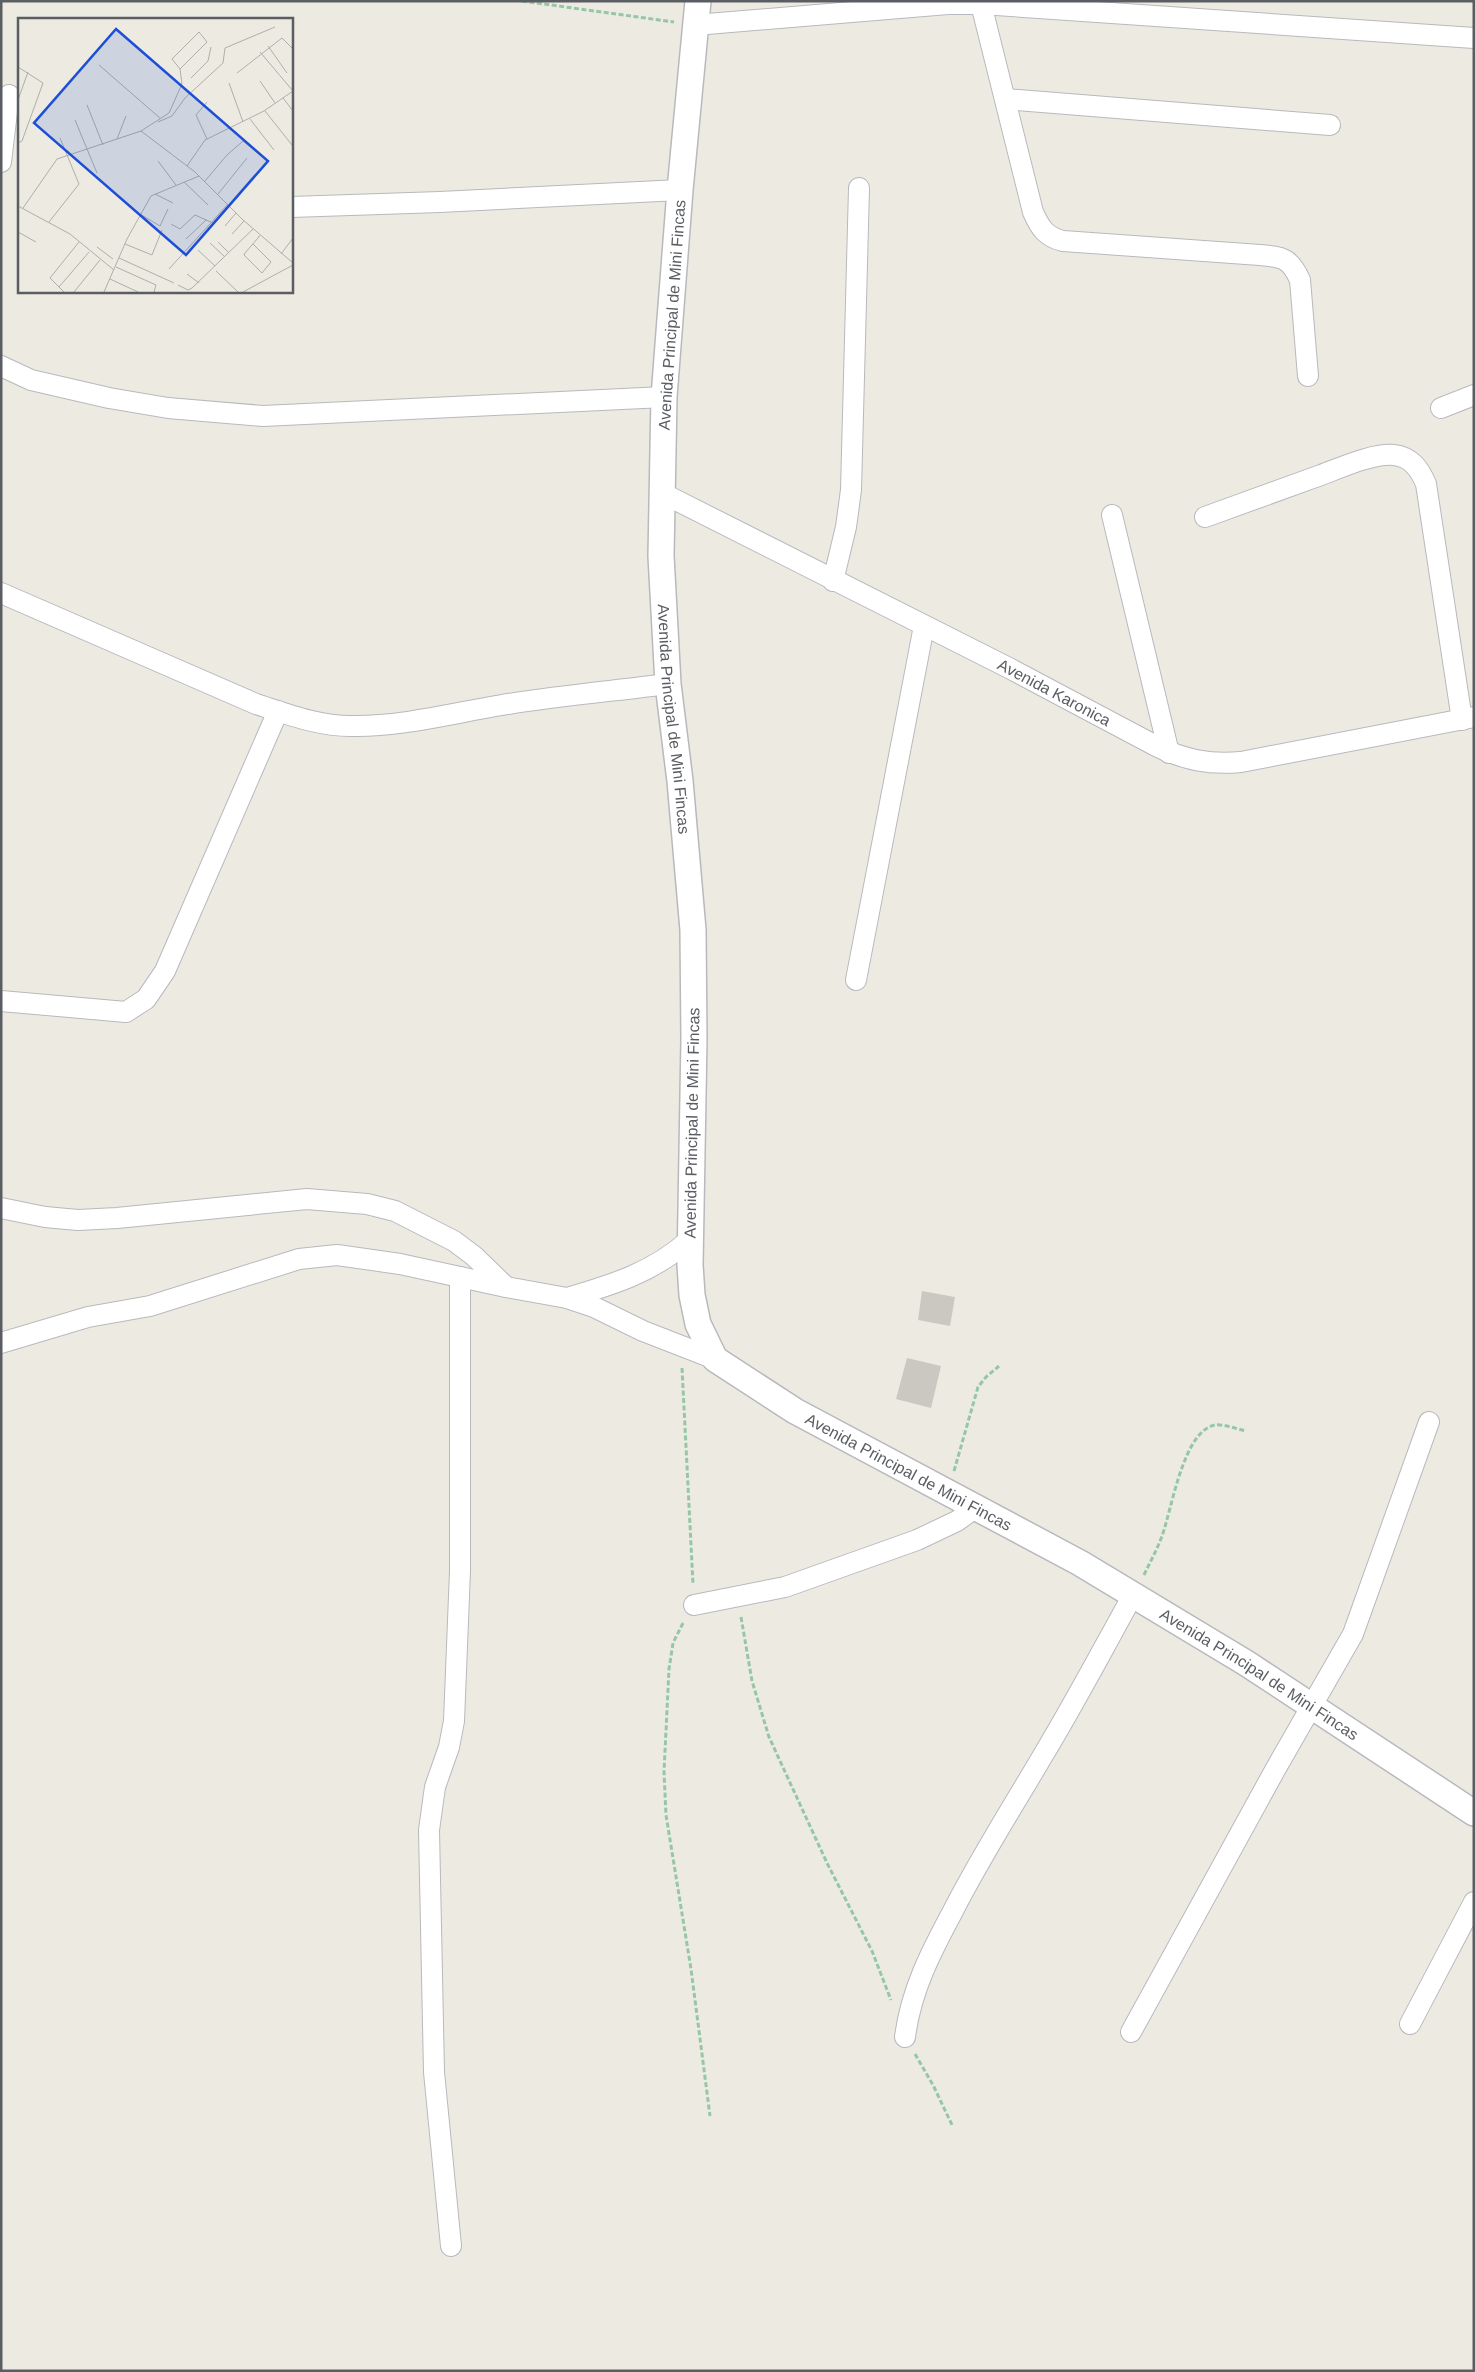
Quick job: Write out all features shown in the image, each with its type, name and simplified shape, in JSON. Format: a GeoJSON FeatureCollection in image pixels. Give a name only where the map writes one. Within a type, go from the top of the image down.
{"type":"FeatureCollection","features":[{"type":"Feature","properties":{"kind":"street"},"geometry":{"type":"LineString","coordinates":[[696,13],[981,4],[1474,38]]}},
{"type":"Feature","properties":{"kind":"street"},"geometry":{"type":"LineString","coordinates":[[981,4],[1033,212],[1044,233],[1063,241],[1260,255],[1286,259],[1294,267],[1300,280],[1308,376]]}},
{"type":"Feature","properties":{"kind":"street","name":"Avenida Principal de Mini Fincas"},"geometry":{"type":"LineString","coordinates":[[696,13],[664,397],[662,556],[668,684],[680,782],[693,930],[694,1039],[690,1240],[692,1296],[698,1324],[715,1359],[795,1411],[1080,1563],[1246,1663],[1474,1813]]}},
{"type":"Feature","properties":{"kind":"street"},"geometry":{"type":"LineString","coordinates":[[1,162],[8,95]]}},
{"type":"Feature","properties":{"kind":"street"},"geometry":{"type":"LineString","coordinates":[[1005,99],[1330,125]]}},
{"type":"Feature","properties":{"kind":"street"},"geometry":{"type":"LineString","coordinates":[[833,581],[846,527],[851,490],[860,188]]}},
{"type":"Feature","properties":{"kind":"street"},"geometry":{"type":"LineString","coordinates":[[292,207],[440,202],[680,190]]}},
{"type":"Feature","properties":{"kind":"street"},"geometry":{"type":"LineString","coordinates":[[1,366],[31,380],[109,398],[223,414],[263,416],[664,397]]}},
{"type":"Feature","properties":{"kind":"street"},"geometry":{"type":"LineString","coordinates":[[1441,408],[1474,395]]}},
{"type":"Feature","properties":{"kind":"street"},"geometry":{"type":"LineString","coordinates":[[1205,517],[1361,460],[1392,454],[1403,457],[1413,463],[1420,471],[1426,484],[1468,719]]}},
{"type":"Feature","properties":{"kind":"street","name":"Avenida Karonica"},"geometry":{"type":"LineString","coordinates":[[662,493],[833,581],[1009,668],[1170,753],[1198,762],[1218,764],[1241,762],[1468,719]]}},
{"type":"Feature","properties":{"kind":"street"},"geometry":{"type":"LineString","coordinates":[[1112,515],[1170,753]]}},
{"type":"Feature","properties":{"kind":"street"},"geometry":{"type":"LineString","coordinates":[[1,593],[104,639],[278,711],[325,724],[351,726],[395,723],[505,705],[668,684]]}},
{"type":"Feature","properties":{"kind":"street"},"geometry":{"type":"LineString","coordinates":[[856,980],[924,626]]}},
{"type":"Feature","properties":{"kind":"street"},"geometry":{"type":"LineString","coordinates":[[1,1002],[126,1012],[146,999],[165,971],[278,711]]}},
{"type":"Feature","properties":{"kind":"street"},"geometry":{"type":"LineString","coordinates":[[1,1208],[45,1217],[78,1220],[117,1218],[307,1199],[367,1204],[395,1211],[454,1241],[474,1256],[506,1287]]}},
{"type":"Feature","properties":{"kind":"street"},"geometry":{"type":"LineString","coordinates":[[567,1298],[633,1276],[658,1265],[690,1240]]}},
{"type":"Feature","properties":{"kind":"street"},"geometry":{"type":"LineString","coordinates":[[1,1343],[88,1317],[150,1306],[299,1259],[337,1255],[400,1264],[567,1298],[594,1307],[715,1359]]}},
{"type":"Feature","properties":{"kind":"street"},"geometry":{"type":"LineString","coordinates":[[451,2246],[434,2072],[429,1830],[435,1787],[449,1747],[454,1721],[460,1571],[460,1277]]}},
{"type":"Feature","properties":{"kind":"street"},"geometry":{"type":"LineString","coordinates":[[1131,2032],[1271,1778],[1354,1634],[1429,1422]]}},
{"type":"Feature","properties":{"kind":"street"},"geometry":{"type":"LineString","coordinates":[[694,1605],[785,1587],[917,1540],[957,1522],[975,1508]]}},
{"type":"Feature","properties":{"kind":"street"},"geometry":{"type":"LineString","coordinates":[[905,2037],[908,2014],[915,1989],[929,1955],[972,1874],[1052,1742],[1132,1595]]}},
{"type":"Feature","properties":{"kind":"street"},"geometry":{"type":"LineString","coordinates":[[1410,2024],[1474,1902]]}},
{"type":"Feature","properties":{"kind":"path"},"geometry":{"type":"LineString","coordinates":[[522,1],[696,13]]}},
{"type":"Feature","properties":{"kind":"path"},"geometry":{"type":"LineString","coordinates":[[681,1346],[694,1605],[673,1643],[668,1669],[664,1772],[666,1815],[691,1969],[710,2116]]}},
{"type":"Feature","properties":{"kind":"path"},"geometry":{"type":"LineString","coordinates":[[948,1493],[978,1387],[986,1376],[998,1366]]}},
{"type":"Feature","properties":{"kind":"path"},"geometry":{"type":"LineString","coordinates":[[1132,1595],[1162,1536],[1187,1454],[1196,1438],[1207,1429],[1216,1425],[1246,1431]]}},
{"type":"Feature","properties":{"kind":"path"},"geometry":{"type":"LineString","coordinates":[[738,1597],[752,1681],[769,1737],[823,1854],[872,1951],[892,2002]]}},
{"type":"Feature","properties":{"kind":"path"},"geometry":{"type":"LineString","coordinates":[[905,2037],[933,2085],[953,2127]]}},
{"type":"Feature","properties":{"kind":"building"},"geometry":{"type":"Polygon","coordinates":[[[922,1291],[955,1297],[950,1326],[918,1320],[922,1291]]]}},
{"type":"Feature","properties":{"kind":"building"},"geometry":{"type":"Polygon","coordinates":[[[907,1358],[941,1366],[931,1408],[896,1399],[907,1358]]]}}]}
